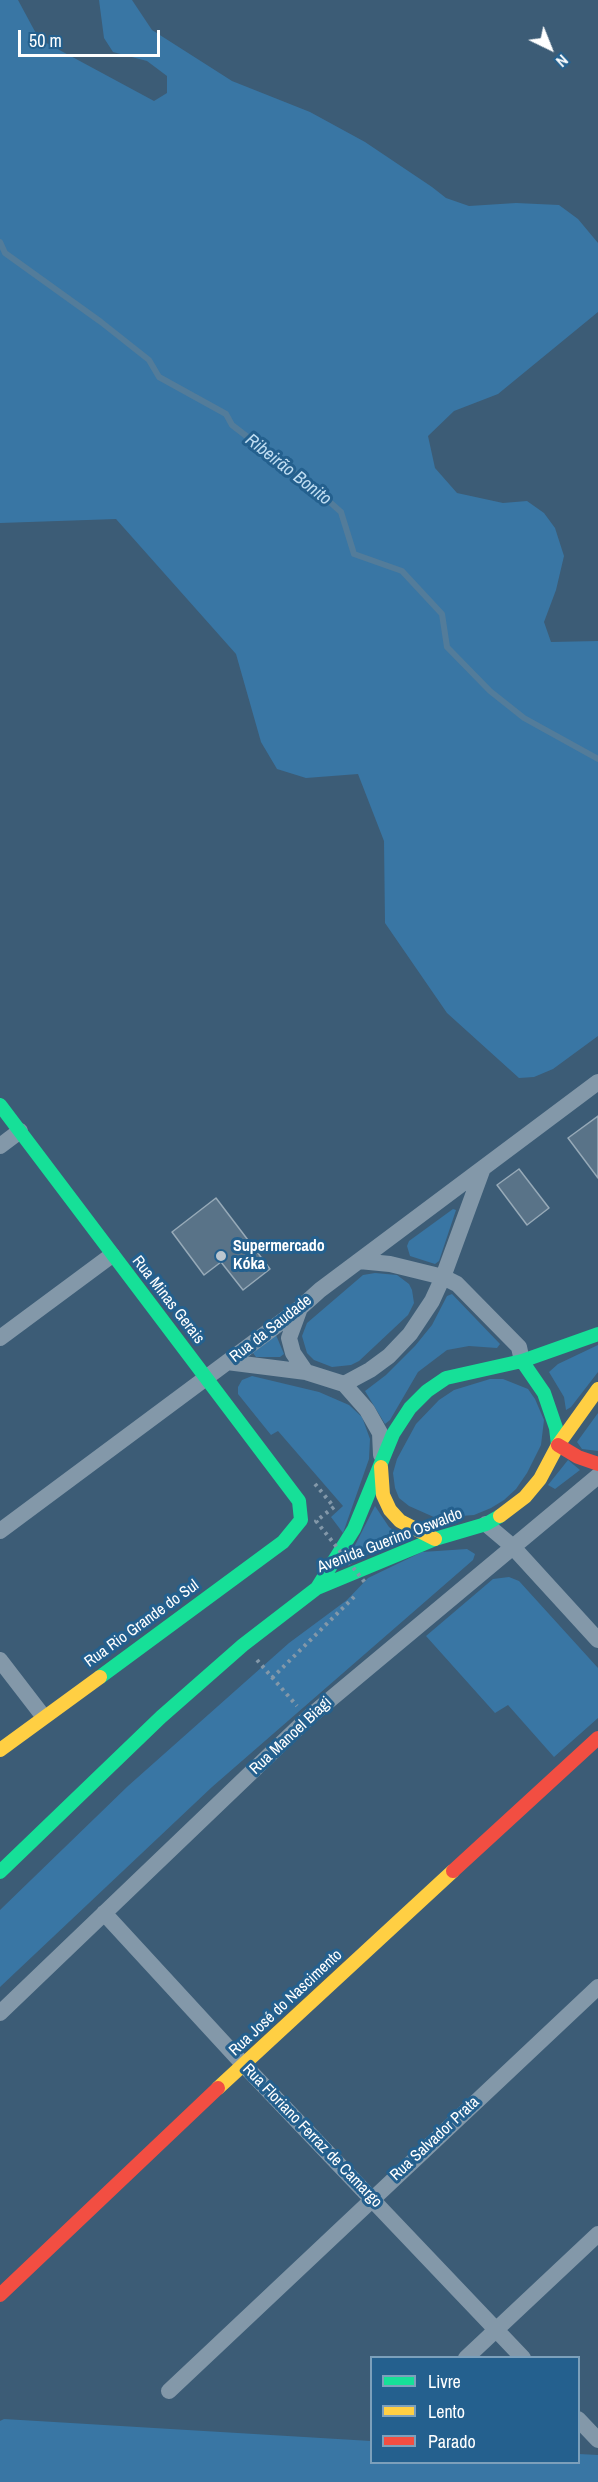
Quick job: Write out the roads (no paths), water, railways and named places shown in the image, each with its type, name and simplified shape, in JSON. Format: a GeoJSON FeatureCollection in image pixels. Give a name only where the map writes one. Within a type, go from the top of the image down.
{"type":"FeatureCollection","features":[{"type":"Feature","properties":{"kind":"street","name":"Rua da Saudade"},"geometry":{"type":"LineString","coordinates":[[0,1531],[598,1082]]}},
{"type":"Feature","properties":{"kind":"street","name":"Rua Minas Gerais"},"geometry":{"type":"LineString","coordinates":[[0,1105],[207,1377],[298,1501],[300,1520]]}},
{"type":"Feature","properties":{"kind":"street"},"geometry":{"type":"LineString","coordinates":[[0,1146],[20,1131]]}},
{"type":"Feature","properties":{"kind":"street"},"geometry":{"type":"LineString","coordinates":[[344,1384],[370,1370],[389,1356],[411,1334],[432,1301],[483,1167]]}},
{"type":"Feature","properties":{"kind":"street"},"geometry":{"type":"LineString","coordinates":[[0,1338],[112,1255]]}},
{"type":"Feature","properties":{"kind":"street"},"geometry":{"type":"LineString","coordinates":[[359,1261],[390,1264],[442,1277],[457,1284],[519,1347],[522,1361],[544,1393],[556,1428],[558,1445],[578,1457],[598,1464]]}},
{"type":"Feature","properties":{"kind":"street"},"geometry":{"type":"LineString","coordinates":[[300,1308],[289,1338],[293,1353],[306,1372]]}},
{"type":"Feature","properties":{"kind":"street","name":"Avenida Guerino Oswaldo"},"geometry":{"type":"LineString","coordinates":[[317,1588],[354,1529],[381,1459],[410,1408],[427,1391],[446,1378],[522,1361],[598,1334]]}},
{"type":"Feature","properties":{"kind":"street"},"geometry":{"type":"LineString","coordinates":[[227,1362],[306,1372],[344,1384],[367,1410],[380,1432],[383,1495],[390,1510],[400,1521],[435,1539]]}},
{"type":"Feature","properties":{"kind":"street","name":"Avenida Guerino Oswaldo"},"geometry":{"type":"LineString","coordinates":[[317,1588],[435,1539],[486,1524],[504,1514],[525,1497],[540,1479],[558,1445],[598,1389]]}},
{"type":"Feature","properties":{"kind":"street","name":"Rua Manoel Biagi"},"geometry":{"type":"LineString","coordinates":[[0,2013],[308,1718],[598,1476]]}},
{"type":"Feature","properties":{"kind":"street","name":"Rua Rio Grande do Sul"},"geometry":{"type":"LineString","coordinates":[[0,1750],[43,1716],[283,1542],[300,1520]]}},
{"type":"Feature","properties":{"kind":"street"},"geometry":{"type":"LineString","coordinates":[[486,1524],[512,1546],[598,1640]]}},
{"type":"Feature","properties":{"kind":"street"},"geometry":{"type":"LineString","coordinates":[[0,1872],[161,1718],[243,1645],[317,1588]]}},
{"type":"Feature","properties":{"kind":"street"},"geometry":{"type":"LineString","coordinates":[[0,1660],[43,1716]]}},
{"type":"Feature","properties":{"kind":"street","name":"Rua José do Nascimento"},"geometry":{"type":"LineString","coordinates":[[0,2295],[243,2064],[598,1738]]}},
{"type":"Feature","properties":{"kind":"street","name":"Rua Floriano Ferraz de Camargo"},"geometry":{"type":"LineString","coordinates":[[104,1913],[243,2064],[521,2356]]}},
{"type":"Feature","properties":{"kind":"street","name":"Rua Salvador Prata"},"geometry":{"type":"LineString","coordinates":[[169,2391],[598,1987]]}},
{"type":"Feature","properties":{"kind":"street"},"geometry":{"type":"LineString","coordinates":[[468,2356],[598,2234]]}},
{"type":"Feature","properties":{"kind":"street"},"geometry":{"type":"LineString","coordinates":[[580,2420],[598,2440]]}},
{"type":"Feature","properties":{"kind":"waterway","name":"Ribeirão Bonito"},"geometry":{"type":"LineString","coordinates":[[0,242],[5,253],[101,322],[149,360],[159,377],[226,414],[232,425],[314,488],[341,512],[354,554],[402,571],[442,614],[447,647],[490,691],[524,718],[598,759]]}},
{"type":"Feature","properties":{"kind":"place","name":"Supermercado Kóka"},"geometry":{"type":"Point","coordinates":[221,1256]}}]}
